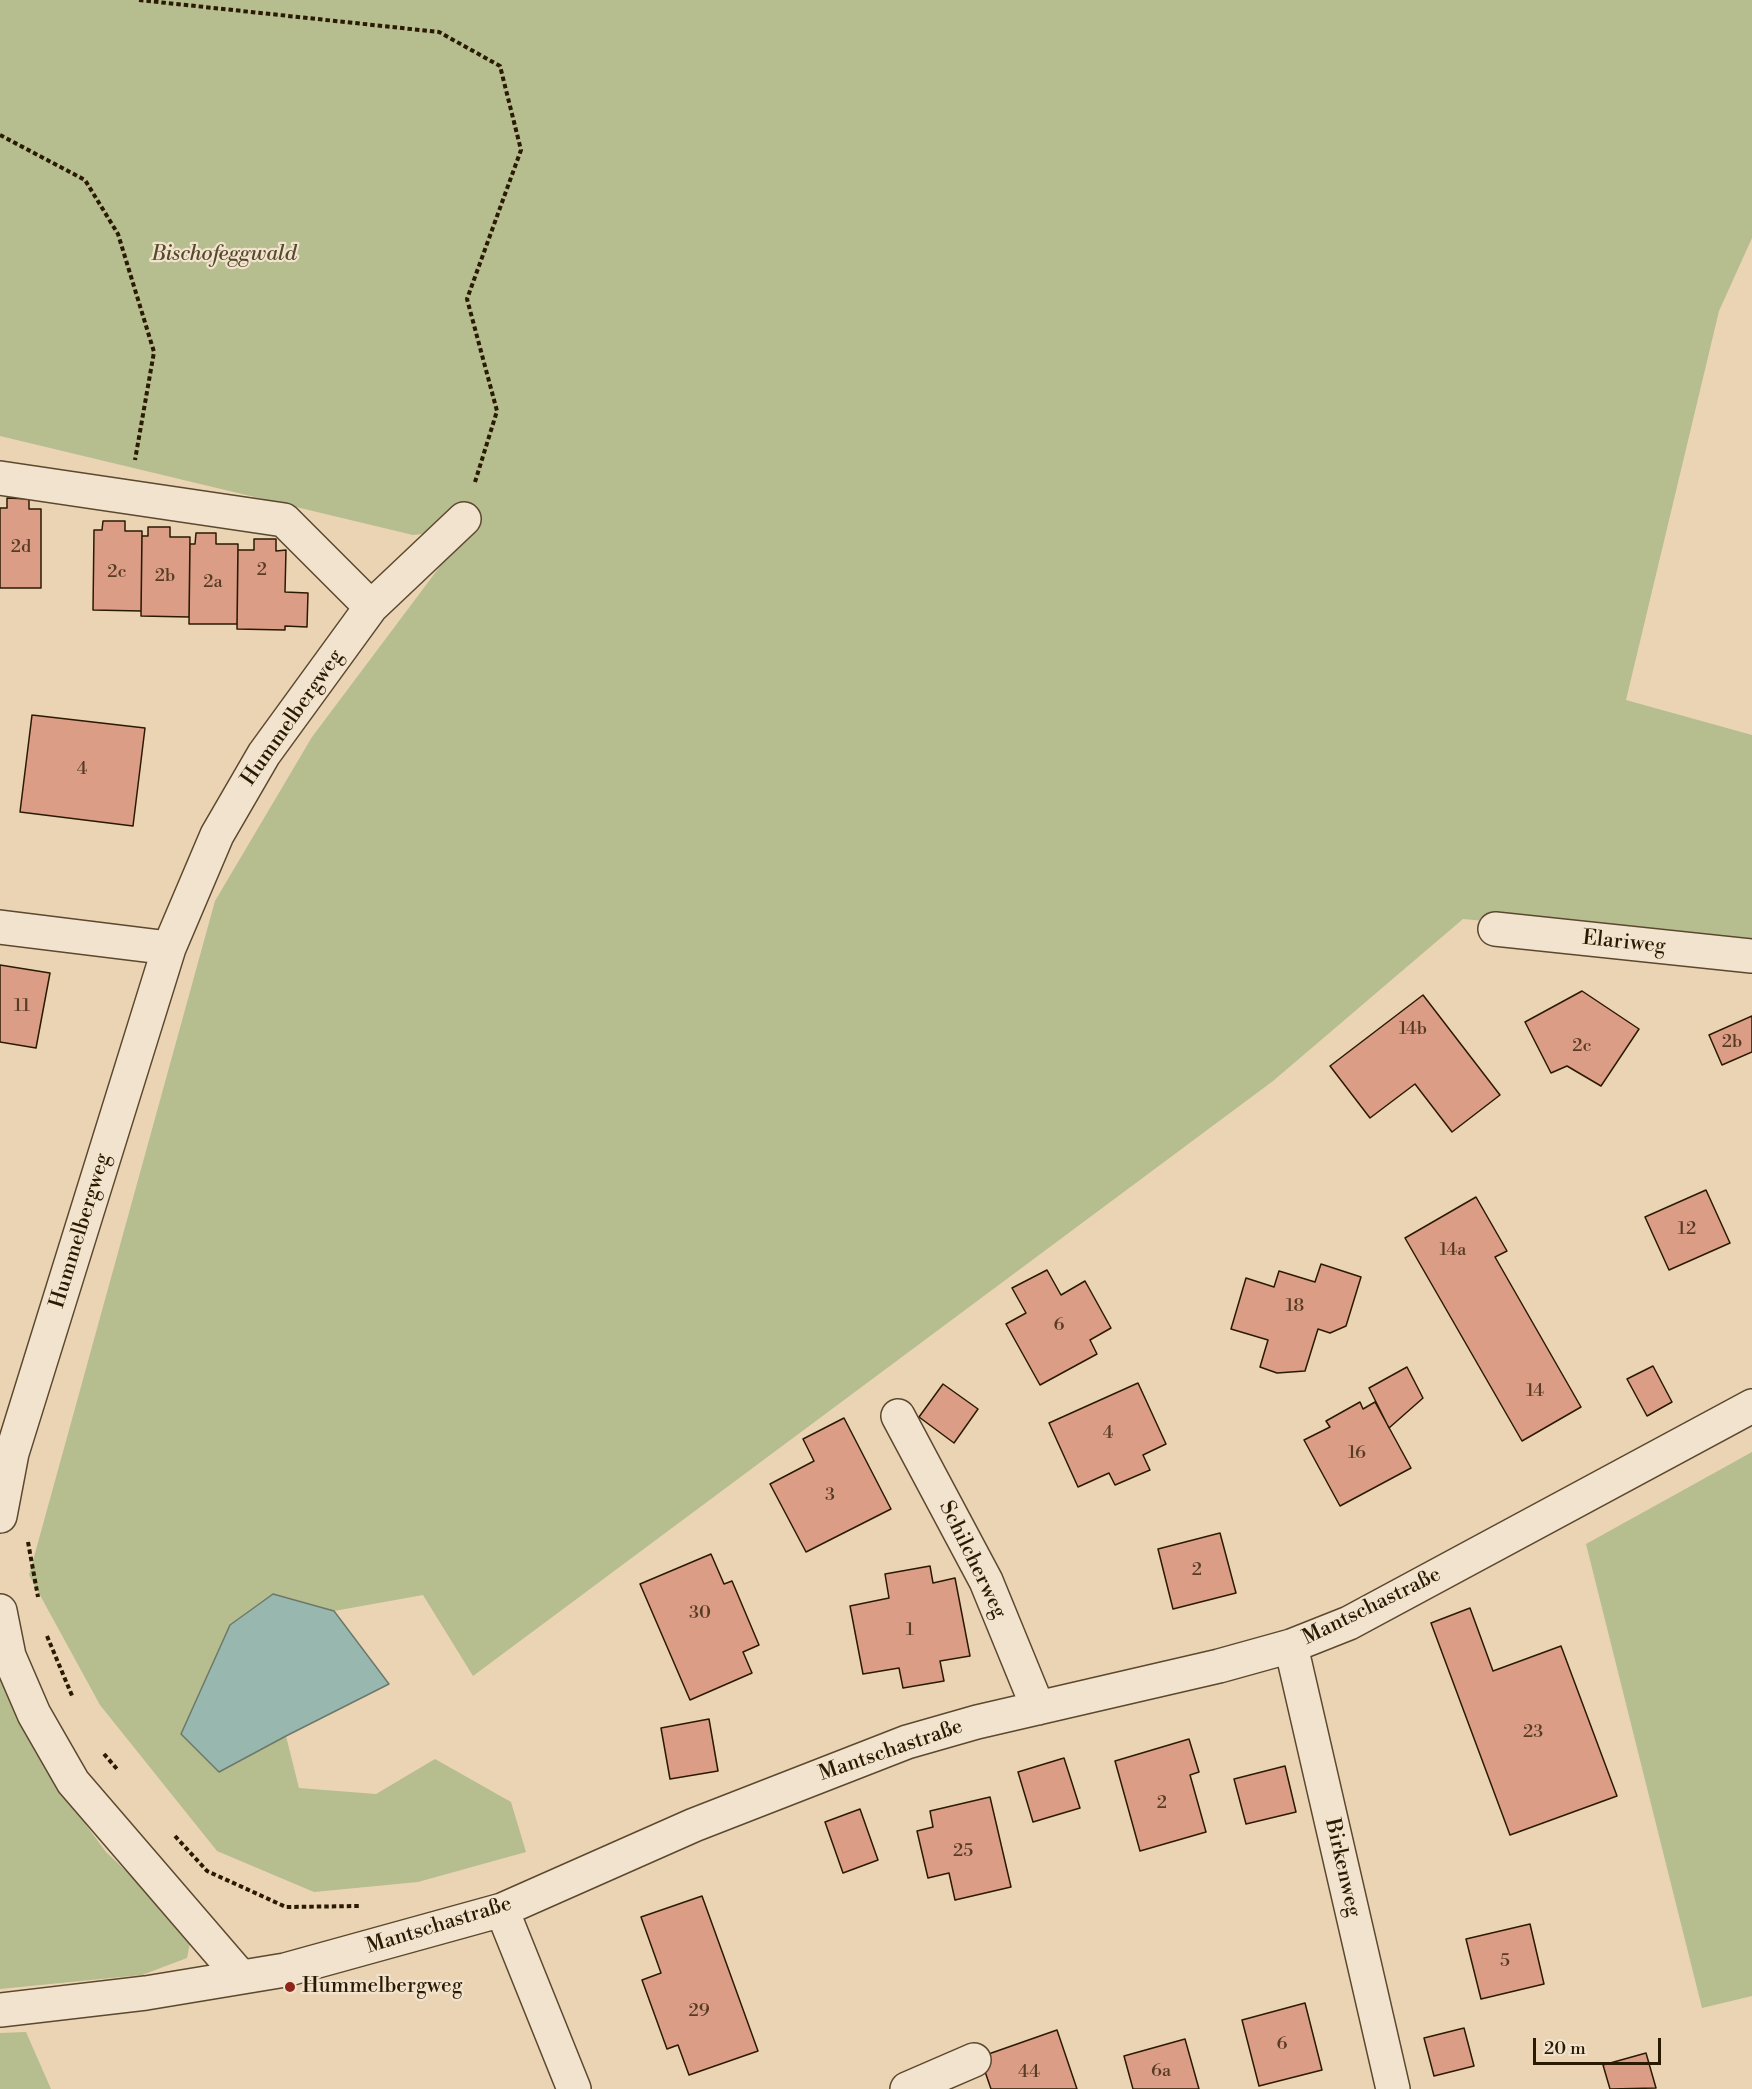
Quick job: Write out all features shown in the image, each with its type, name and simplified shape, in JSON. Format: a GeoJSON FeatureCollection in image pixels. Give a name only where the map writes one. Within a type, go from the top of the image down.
{"type":"FeatureCollection","features":[{"type":"Feature","properties":{"kind":"street"},"geometry":{"type":"LineString","coordinates":[[0,478],[284,520],[371,607]]}},
{"type":"Feature","properties":{"kind":"street","name":"Hummelbergweg"},"geometry":{"type":"LineString","coordinates":[[0,1516],[12,1453],[169,948],[217,835],[264,754],[371,607],[464,519]]}},
{"type":"Feature","properties":{"kind":"street"},"geometry":{"type":"LineString","coordinates":[[0,927],[169,948]]}},
{"type":"Feature","properties":{"kind":"street","name":"Elariweg"},"geometry":{"type":"LineString","coordinates":[[1495,929],[1752,956]]}},
{"type":"Feature","properties":{"kind":"street","name":"Mantschastraße"},"geometry":{"type":"LineString","coordinates":[[0,2010],[146,1993],[285,1970],[502,1910],[694,1825],[907,1742],[977,1722],[1219,1666],[1291,1646],[1349,1623],[1752,1406]]}},
{"type":"Feature","properties":{"kind":"street","name":"Schilcherweg"},"geometry":{"type":"LineString","coordinates":[[898,1416],[986,1581],[1038,1708]]}},
{"type":"Feature","properties":{"kind":"street"},"geometry":{"type":"LineString","coordinates":[[0,1611],[9,1656],[34,1714],[74,1782],[240,1976]]}},
{"type":"Feature","properties":{"kind":"street","name":"Birkenweg"},"geometry":{"type":"LineString","coordinates":[[1291,1646],[1393,2089]]}},
{"type":"Feature","properties":{"kind":"street"},"geometry":{"type":"LineString","coordinates":[[502,1910],[574,2089]]}},
{"type":"Feature","properties":{"kind":"street"},"geometry":{"type":"LineString","coordinates":[[907,2089],[974,2060]]}},
{"type":"Feature","properties":{"kind":"path"},"geometry":{"type":"LineString","coordinates":[[140,0],[439,33],[500,66],[521,150],[467,299],[497,411],[464,519]]}},
{"type":"Feature","properties":{"kind":"path"},"geometry":{"type":"LineString","coordinates":[[0,135],[85,180],[118,234],[154,352],[129,496]]}},
{"type":"Feature","properties":{"kind":"path"},"geometry":{"type":"LineString","coordinates":[[27,1534],[39,1604]]}},
{"type":"Feature","properties":{"kind":"path"},"geometry":{"type":"LineString","coordinates":[[43,1627],[74,1701]]}},
{"type":"Feature","properties":{"kind":"path"},"geometry":{"type":"LineString","coordinates":[[101,1750],[122,1775]]}},
{"type":"Feature","properties":{"kind":"path"},"geometry":{"type":"LineString","coordinates":[[171,1832],[207,1871],[286,1906],[365,1906]]}},
{"type":"Feature","properties":{"kind":"green space","name":"Bischofeggwald"},"geometry":{"type":"Polygon","coordinates":[[[0,0],[1752,0],[1752,238],[1719,311],[1626,700],[1752,735],[1752,945],[1463,919],[1273,1081],[473,1676],[423,1595],[334,1611],[273,1594],[230,1625],[181,1734],[219,1772],[286,1736],[299,1788],[376,1794],[435,1759],[511,1802],[526,1852],[418,1882],[314,1892],[217,1851],[100,1705],[29,1575],[215,901],[312,737],[468,529],[413,535],[0,436],[0,0]]]}},
{"type":"Feature","properties":{"kind":"green space"},"geometry":{"type":"Polygon","coordinates":[[[1752,1452],[1752,1996],[1702,2008],[1586,1544],[1752,1452]]]}},
{"type":"Feature","properties":{"kind":"green space"},"geometry":{"type":"Polygon","coordinates":[[[0,1672],[32,1733],[86,1825],[106,1852],[192,1933],[187,1958],[142,1975],[0,1989],[0,1672]]]}},
{"type":"Feature","properties":{"kind":"green space"},"geometry":{"type":"Polygon","coordinates":[[[26,2032],[51,2089],[0,2089],[0,2033],[26,2032]]]}},
{"type":"Feature","properties":{"kind":"water"},"geometry":{"type":"Polygon","coordinates":[[[273,1594],[334,1611],[389,1684],[219,1772],[181,1734],[230,1625],[273,1594]]]}},
{"type":"Feature","properties":{"kind":"building"},"geometry":{"type":"Polygon","coordinates":[[[7,498],[29,499],[29,509],[41,509],[41,588],[0,588],[0,508],[7,508],[7,498]]]}},
{"type":"Feature","properties":{"kind":"building"},"geometry":{"type":"Polygon","coordinates":[[[103,521],[125,521],[125,531],[142,531],[141,611],[93,610],[94,530],[102,530],[103,521]]]}},
{"type":"Feature","properties":{"kind":"building"},"geometry":{"type":"Polygon","coordinates":[[[148,527],[170,527],[170,537],[190,537],[189,617],[141,616],[142,536],[148,536],[148,527]]]}},
{"type":"Feature","properties":{"kind":"building"},"geometry":{"type":"Polygon","coordinates":[[[196,533],[216,533],[216,544],[238,544],[237,624],[189,624],[190,544],[195,544],[196,533]]]}},
{"type":"Feature","properties":{"kind":"building"},"geometry":{"type":"Polygon","coordinates":[[[254,539],[276,539],[276,551],[286,550],[285,592],[308,593],[307,627],[285,626],[285,630],[237,629],[238,550],[254,550],[254,539]]]}},
{"type":"Feature","properties":{"kind":"building"},"geometry":{"type":"Polygon","coordinates":[[[32,715],[145,728],[133,826],[20,812],[32,715]]]}},
{"type":"Feature","properties":{"kind":"building"},"geometry":{"type":"Polygon","coordinates":[[[0,965],[50,973],[36,1048],[0,1042],[0,965]]]}},
{"type":"Feature","properties":{"kind":"building"},"geometry":{"type":"Polygon","coordinates":[[[1582,991],[1639,1029],[1601,1086],[1567,1066],[1551,1073],[1525,1022],[1582,991]]]}},
{"type":"Feature","properties":{"kind":"building"},"geometry":{"type":"Polygon","coordinates":[[[1423,995],[1500,1095],[1452,1132],[1415,1084],[1370,1118],[1330,1066],[1423,995]]]}},
{"type":"Feature","properties":{"kind":"building"},"geometry":{"type":"Polygon","coordinates":[[[1752,1016],[1752,1052],[1722,1065],[1709,1035],[1752,1016]]]}},
{"type":"Feature","properties":{"kind":"building"},"geometry":{"type":"Polygon","coordinates":[[[1706,1190],[1730,1243],[1669,1270],[1645,1217],[1706,1190]]]}},
{"type":"Feature","properties":{"kind":"building"},"geometry":{"type":"Polygon","coordinates":[[[1476,1197],[1507,1251],[1495,1257],[1581,1407],[1522,1441],[1405,1238],[1476,1197]]]}},
{"type":"Feature","properties":{"kind":"building"},"geometry":{"type":"Polygon","coordinates":[[[1321,1264],[1361,1277],[1346,1326],[1330,1333],[1318,1329],[1305,1371],[1277,1373],[1260,1367],[1268,1340],[1231,1329],[1246,1278],[1274,1287],[1279,1271],[1315,1282],[1321,1264]]]}},
{"type":"Feature","properties":{"kind":"building"},"geometry":{"type":"Polygon","coordinates":[[[1047,1270],[1061,1295],[1085,1281],[1111,1328],[1090,1340],[1097,1354],[1040,1385],[1006,1324],[1026,1313],[1012,1288],[1047,1270]]]}},
{"type":"Feature","properties":{"kind":"building"},"geometry":{"type":"Polygon","coordinates":[[[1653,1366],[1672,1402],[1647,1416],[1627,1379],[1653,1366]]]}},
{"type":"Feature","properties":{"kind":"building"},"geometry":{"type":"Polygon","coordinates":[[[1407,1367],[1423,1398],[1389,1428],[1369,1388],[1407,1367]]]}},
{"type":"Feature","properties":{"kind":"building"},"geometry":{"type":"Polygon","coordinates":[[[1138,1383],[1166,1444],[1143,1455],[1150,1470],[1115,1485],[1109,1473],[1078,1487],[1049,1423],[1138,1383]]]}},
{"type":"Feature","properties":{"kind":"building"},"geometry":{"type":"Polygon","coordinates":[[[943,1384],[978,1409],[954,1443],[919,1417],[943,1384]]]}},
{"type":"Feature","properties":{"kind":"building"},"geometry":{"type":"Polygon","coordinates":[[[1360,1402],[1363,1409],[1375,1402],[1411,1468],[1340,1506],[1304,1440],[1330,1427],[1326,1421],[1360,1402]]]}},
{"type":"Feature","properties":{"kind":"building"},"geometry":{"type":"Polygon","coordinates":[[[844,1418],[891,1509],[806,1552],[770,1484],[814,1461],[803,1439],[844,1418]]]}},
{"type":"Feature","properties":{"kind":"building"},"geometry":{"type":"Polygon","coordinates":[[[1220,1533],[1236,1593],[1173,1609],[1158,1549],[1220,1533]]]}},
{"type":"Feature","properties":{"kind":"building"},"geometry":{"type":"Polygon","coordinates":[[[711,1554],[724,1584],[732,1581],[759,1645],[743,1652],[752,1673],[690,1700],[640,1584],[711,1554]]]}},
{"type":"Feature","properties":{"kind":"building"},"geometry":{"type":"Polygon","coordinates":[[[930,1566],[933,1583],[955,1578],[970,1656],[940,1661],[944,1681],[903,1688],[899,1668],[863,1674],[850,1606],[889,1598],[885,1574],[930,1566]]]}},
{"type":"Feature","properties":{"kind":"building"},"geometry":{"type":"Polygon","coordinates":[[[1470,1608],[1493,1671],[1561,1646],[1617,1796],[1510,1835],[1431,1623],[1470,1608]]]}},
{"type":"Feature","properties":{"kind":"building"},"geometry":{"type":"Polygon","coordinates":[[[709,1719],[718,1771],[670,1779],[661,1728],[709,1719]]]}},
{"type":"Feature","properties":{"kind":"building"},"geometry":{"type":"Polygon","coordinates":[[[1189,1739],[1199,1772],[1190,1775],[1206,1832],[1140,1851],[1115,1761],[1189,1739]]]}},
{"type":"Feature","properties":{"kind":"building"},"geometry":{"type":"Polygon","coordinates":[[[1064,1758],[1080,1808],[1033,1822],[1018,1772],[1064,1758]]]}},
{"type":"Feature","properties":{"kind":"building"},"geometry":{"type":"Polygon","coordinates":[[[1285,1766],[1296,1812],[1246,1824],[1234,1779],[1285,1766]]]}},
{"type":"Feature","properties":{"kind":"building"},"geometry":{"type":"Polygon","coordinates":[[[990,1797],[1011,1887],[955,1900],[949,1873],[928,1878],[917,1831],[933,1827],[930,1811],[990,1797]]]}},
{"type":"Feature","properties":{"kind":"building"},"geometry":{"type":"Polygon","coordinates":[[[860,1809],[878,1860],[843,1873],[825,1822],[860,1809]]]}},
{"type":"Feature","properties":{"kind":"building"},"geometry":{"type":"Polygon","coordinates":[[[702,1896],[758,2051],[689,2075],[678,2045],[667,2049],[642,1980],[661,1973],[641,1917],[702,1896]]]}},
{"type":"Feature","properties":{"kind":"building"},"geometry":{"type":"Polygon","coordinates":[[[1530,1924],[1544,1984],[1481,1999],[1466,1939],[1530,1924]]]}},
{"type":"Feature","properties":{"kind":"building"},"geometry":{"type":"Polygon","coordinates":[[[1305,2003],[1322,2070],[1259,2086],[1242,2020],[1305,2003]]]}},
{"type":"Feature","properties":{"kind":"building"},"geometry":{"type":"Polygon","coordinates":[[[1464,2028],[1474,2066],[1434,2076],[1424,2038],[1464,2028]]]}},
{"type":"Feature","properties":{"kind":"building"},"geometry":{"type":"Polygon","coordinates":[[[1057,2030],[1077,2089],[991,2089],[980,2057],[1057,2030]]]}},
{"type":"Feature","properties":{"kind":"building"},"geometry":{"type":"Polygon","coordinates":[[[1185,2039],[1199,2089],[1133,2089],[1124,2056],[1185,2039]]]}},
{"type":"Feature","properties":{"kind":"building"},"geometry":{"type":"Polygon","coordinates":[[[1646,2053],[1656,2088],[1610,2089],[1603,2065],[1646,2053]]]}},
{"type":"Feature","properties":{"kind":"place","name":"Hummelbergweg"},"geometry":{"type":"Point","coordinates":[290,1987]}}]}
